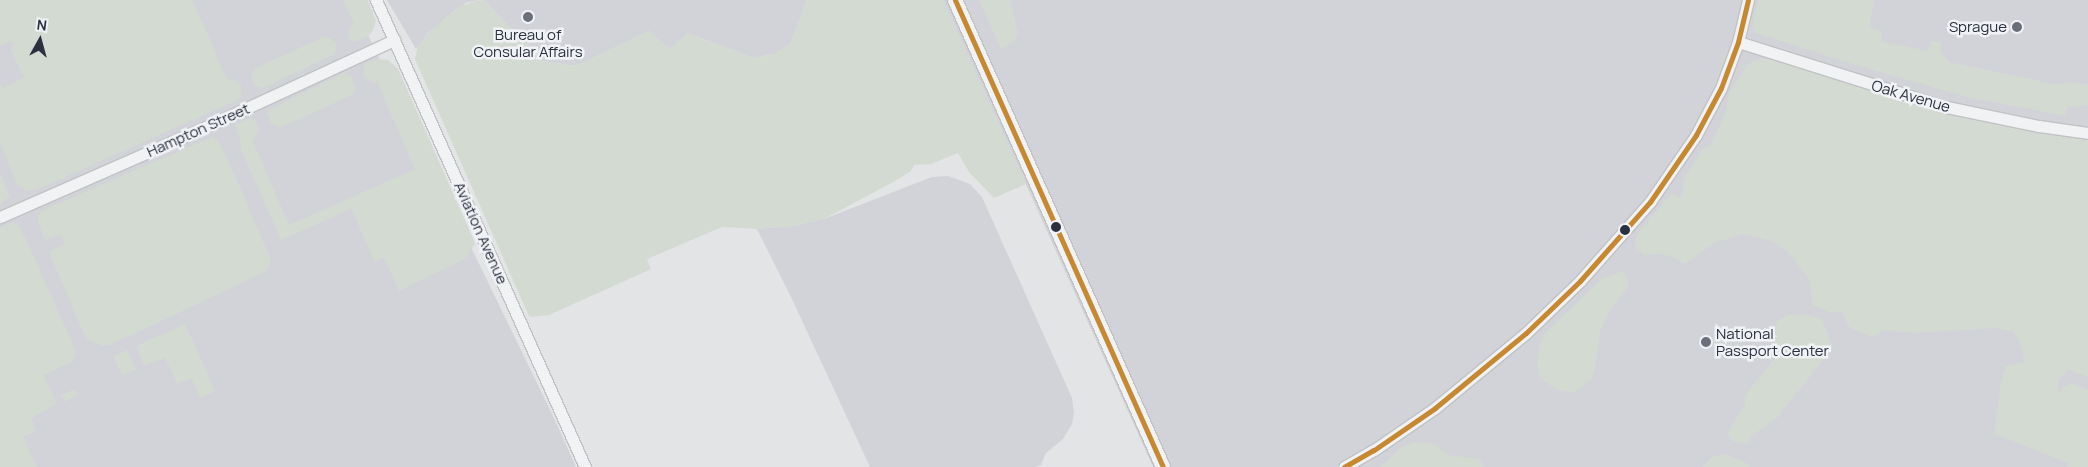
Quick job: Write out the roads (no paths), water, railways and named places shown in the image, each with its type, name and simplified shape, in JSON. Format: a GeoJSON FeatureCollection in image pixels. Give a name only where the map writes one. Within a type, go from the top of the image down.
{"type":"FeatureCollection","features":[{"type":"Feature","properties":{"kind":"street","name":"Aviation Avenue"},"geometry":{"type":"LineString","coordinates":[[376,0],[585,467]]}},
{"type":"Feature","properties":{"kind":"street"},"geometry":{"type":"LineString","coordinates":[[955,0],[1164,467]]}},
{"type":"Feature","properties":{"kind":"street"},"geometry":{"type":"LineString","coordinates":[[1344,467],[1374,450],[1461,387],[1526,332],[1580,281],[1650,202],[1677,166],[1708,115],[1738,42],[1748,0]]}},
{"type":"Feature","properties":{"kind":"street","name":"Hampton Street"},"geometry":{"type":"LineString","coordinates":[[0,217],[221,120],[394,40]]}},
{"type":"Feature","properties":{"kind":"street","name":"Oak Avenue"},"geometry":{"type":"LineString","coordinates":[[1738,42],[1942,106],[2021,123],[2088,133]]}},
{"type":"Feature","properties":{"kind":"place","name":"Bureau of Consular Affairs"},"geometry":{"type":"Point","coordinates":[528,17]}},
{"type":"Feature","properties":{"kind":"place","name":"Sprague"},"geometry":{"type":"Point","coordinates":[2017,27]}},
{"type":"Feature","properties":{"kind":"place","name":"National Passport Center"},"geometry":{"type":"Point","coordinates":[1706,342]}}]}
